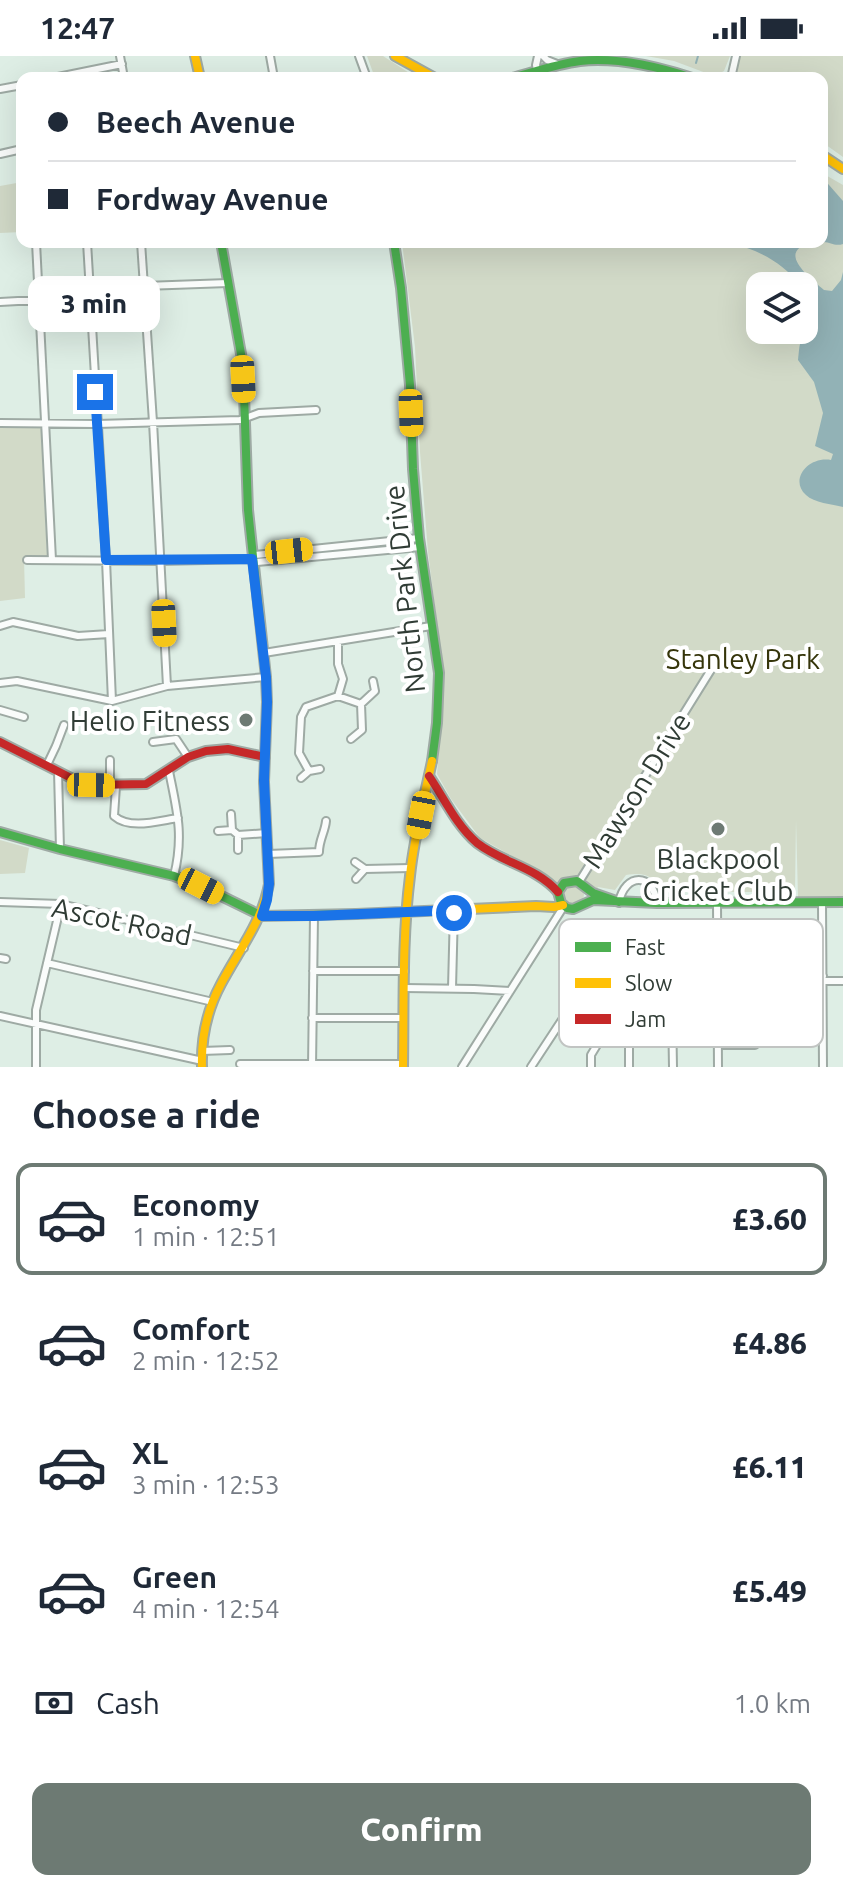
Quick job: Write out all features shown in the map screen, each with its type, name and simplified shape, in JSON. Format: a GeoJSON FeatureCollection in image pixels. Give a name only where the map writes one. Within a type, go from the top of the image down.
{"type":"FeatureCollection","features":[{"type":"Feature","properties":{"kind":"street"},"geometry":{"type":"LineString","coordinates":[[395,56],[422,72]]}},
{"type":"Feature","properties":{"kind":"street"},"geometry":{"type":"LineString","coordinates":[[537,71],[536,65],[541,56],[559,65]]}},
{"type":"Feature","properties":{"kind":"street"},"geometry":{"type":"LineString","coordinates":[[76,72],[121,60]]}},
{"type":"Feature","properties":{"kind":"street"},"geometry":{"type":"LineString","coordinates":[[533,72],[582,61],[618,62],[672,72]]}},
{"type":"Feature","properties":{"kind":"street"},"geometry":{"type":"LineString","coordinates":[[36,248],[52,560]]}},
{"type":"Feature","properties":{"kind":"street"},"geometry":{"type":"LineString","coordinates":[[87,248],[112,701]]}},
{"type":"Feature","properties":{"kind":"street"},"geometry":{"type":"LineString","coordinates":[[141,248],[167,686]]}},
{"type":"Feature","properties":{"kind":"street"},"geometry":{"type":"LineString","coordinates":[[202,1059],[204,1029],[213,1002],[262,916],[267,900],[264,780],[266,677],[248,510],[243,365],[222,248]]}},
{"type":"Feature","properties":{"kind":"street","name":"North Park Drive"},"geometry":{"type":"LineString","coordinates":[[395,248],[410,385],[420,542],[439,673],[435,745],[410,868],[403,1066]]}},
{"type":"Feature","properties":{"kind":"street"},"geometry":{"type":"LineString","coordinates":[[0,302],[90,297],[144,286],[228,283]]}},
{"type":"Feature","properties":{"kind":"street"},"geometry":{"type":"LineString","coordinates":[[0,423],[240,420],[259,413],[316,410]]}},
{"type":"Feature","properties":{"kind":"street"},"geometry":{"type":"LineString","coordinates":[[27,560],[252,559],[257,562],[420,542]]}},
{"type":"Feature","properties":{"kind":"street"},"geometry":{"type":"LineString","coordinates":[[0,626],[13,622],[78,636],[109,634]]}},
{"type":"Feature","properties":{"kind":"street"},"geometry":{"type":"LineString","coordinates":[[264,653],[431,626]]}},
{"type":"Feature","properties":{"kind":"street"},"geometry":{"type":"LineString","coordinates":[[338,641],[338,664],[343,679],[338,696]]}},
{"type":"Feature","properties":{"kind":"street","name":"Mawson Drive"},"geometry":{"type":"LineString","coordinates":[[582,885],[719,657]]}},
{"type":"Feature","properties":{"kind":"street"},"geometry":{"type":"LineString","coordinates":[[0,683],[17,681],[118,701],[167,686],[266,677]]}},
{"type":"Feature","properties":{"kind":"street"},"geometry":{"type":"LineString","coordinates":[[361,704],[375,691],[373,681]]}},
{"type":"Feature","properties":{"kind":"street"},"geometry":{"type":"LineString","coordinates":[[309,771],[299,756],[302,711],[338,696],[361,704]]}},
{"type":"Feature","properties":{"kind":"street"},"geometry":{"type":"LineString","coordinates":[[351,739],[365,730],[361,704]]}},
{"type":"Feature","properties":{"kind":"street"},"geometry":{"type":"LineString","coordinates":[[0,710],[24,717]]}},
{"type":"Feature","properties":{"kind":"street"},"geometry":{"type":"LineString","coordinates":[[47,765],[64,725]]}},
{"type":"Feature","properties":{"kind":"street"},"geometry":{"type":"LineString","coordinates":[[153,742],[176,739],[188,757]]}},
{"type":"Feature","properties":{"kind":"street"},"geometry":{"type":"LineString","coordinates":[[0,742],[83,784],[113,786],[146,784],[188,757],[223,748],[265,757]]}},
{"type":"Feature","properties":{"kind":"street"},"geometry":{"type":"LineString","coordinates":[[110,760],[114,816],[119,821],[133,824],[178,818]]}},
{"type":"Feature","properties":{"kind":"street"},"geometry":{"type":"LineString","coordinates":[[301,778],[309,771],[320,769]]}},
{"type":"Feature","properties":{"kind":"street"},"geometry":{"type":"LineString","coordinates":[[58,771],[60,849]]}},
{"type":"Feature","properties":{"kind":"street"},"geometry":{"type":"LineString","coordinates":[[169,771],[180,831],[180,853],[174,876]]}},
{"type":"Feature","properties":{"kind":"street"},"geometry":{"type":"LineString","coordinates":[[429,776],[472,838],[488,851],[554,886],[564,906]]}},
{"type":"Feature","properties":{"kind":"street"},"geometry":{"type":"LineString","coordinates":[[231,814],[238,850]]}},
{"type":"Feature","properties":{"kind":"street"},"geometry":{"type":"LineString","coordinates":[[268,854],[319,852],[326,821]]}},
{"type":"Feature","properties":{"kind":"street"},"geometry":{"type":"LineString","coordinates":[[218,831],[267,833]]}},
{"type":"Feature","properties":{"kind":"street"},"geometry":{"type":"LineString","coordinates":[[0,832],[174,876],[262,916],[536,906],[573,909],[593,900],[657,903],[843,902]]}},
{"type":"Feature","properties":{"kind":"street"},"geometry":{"type":"LineString","coordinates":[[355,862],[365,869],[410,868]]}},
{"type":"Feature","properties":{"kind":"street"},"geometry":{"type":"LineString","coordinates":[[356,879],[365,869]]}},
{"type":"Feature","properties":{"kind":"street"},"geometry":{"type":"LineString","coordinates":[[542,878],[564,883],[572,881],[596,895],[619,902]]}},
{"type":"Feature","properties":{"kind":"street"},"geometry":{"type":"LineString","coordinates":[[619,902],[626,885],[639,880],[648,882],[652,887],[657,903]]}},
{"type":"Feature","properties":{"kind":"street"},"geometry":{"type":"LineString","coordinates":[[536,906],[551,902],[564,883]]}},
{"type":"Feature","properties":{"kind":"street"},"geometry":{"type":"LineString","coordinates":[[582,885],[586,896],[583,904]]}},
{"type":"Feature","properties":{"kind":"street","name":"Ascot Road"},"geometry":{"type":"LineString","coordinates":[[0,902],[61,904],[244,948]]}},
{"type":"Feature","properties":{"kind":"street"},"geometry":{"type":"LineString","coordinates":[[717,902],[717,919]]}},
{"type":"Feature","properties":{"kind":"street"},"geometry":{"type":"LineString","coordinates":[[822,903],[822,919]]}},
{"type":"Feature","properties":{"kind":"street"},"geometry":{"type":"LineString","coordinates":[[36,1067],[35,1022],[61,904]]}},
{"type":"Feature","properties":{"kind":"street"},"geometry":{"type":"LineString","coordinates":[[462,1067],[564,906]]}},
{"type":"Feature","properties":{"kind":"street"},"geometry":{"type":"LineString","coordinates":[[452,988],[454,910]]}},
{"type":"Feature","properties":{"kind":"street"},"geometry":{"type":"LineString","coordinates":[[312,1066],[314,916]]}},
{"type":"Feature","properties":{"kind":"street"},"geometry":{"type":"LineString","coordinates":[[47,963],[213,1002]]}},
{"type":"Feature","properties":{"kind":"street"},"geometry":{"type":"LineString","coordinates":[[313,971],[405,971]]}},
{"type":"Feature","properties":{"kind":"street"},"geometry":{"type":"LineString","coordinates":[[823,1067],[823,979],[843,981]]}},
{"type":"Feature","properties":{"kind":"street"},"geometry":{"type":"LineString","coordinates":[[405,988],[510,991]]}},
{"type":"Feature","properties":{"kind":"street"},"geometry":{"type":"LineString","coordinates":[[0,1016],[189,1058],[202,1059],[230,1050]]}},
{"type":"Feature","properties":{"kind":"street"},"geometry":{"type":"LineString","coordinates":[[312,1018],[404,1018]]}},
{"type":"Feature","properties":{"kind":"street"},"geometry":{"type":"LineString","coordinates":[[531,1067],[559,1024]]}},
{"type":"Feature","properties":{"kind":"street"},"geometry":{"type":"LineString","coordinates":[[591,1067],[591,1055],[596,1047]]}},
{"type":"Feature","properties":{"kind":"street"},"geometry":{"type":"LineString","coordinates":[[673,1047],[673,1067]]}},
{"type":"Feature","properties":{"kind":"street"},"geometry":{"type":"LineString","coordinates":[[240,1064],[403,1066]]}},
{"type":"Feature","properties":{"kind":"green space"},"geometry":{"type":"Polygon","coordinates":[[[367,56],[383,56],[408,72],[373,72],[367,56]]]}},
{"type":"Feature","properties":{"kind":"green space"},"geometry":{"type":"Polygon","coordinates":[[[646,56],[730,56],[722,72],[703,72],[674,61],[646,56]]]}},
{"type":"Feature","properties":{"kind":"green space"},"geometry":{"type":"Polygon","coordinates":[[[736,56],[843,56],[843,157],[828,146],[828,72],[736,72],[736,56]]]}},
{"type":"Feature","properties":{"kind":"green space","name":"Stanley Park"},"geometry":{"type":"Polygon","coordinates":[[[828,176],[843,185],[843,896],[798,897],[796,820],[795,892],[664,892],[652,879],[639,874],[626,875],[615,890],[598,887],[595,892],[581,881],[557,887],[551,878],[480,838],[437,774],[444,678],[428,552],[415,347],[403,248],[828,248],[828,176]]]}},
{"type":"Feature","properties":{"kind":"green space"},"geometry":{"type":"Polygon","coordinates":[[[16,183],[16,232],[0,233],[0,186],[16,183]]]}},
{"type":"Feature","properties":{"kind":"green space"},"geometry":{"type":"Polygon","coordinates":[[[0,427],[41,428],[47,556],[24,558],[25,598],[0,601],[0,427]]]}},
{"type":"Feature","properties":{"kind":"green space"},"geometry":{"type":"Polygon","coordinates":[[[414,539],[414,547],[261,563],[260,555],[414,539]]]}},
{"type":"Feature","properties":{"kind":"green space"},"geometry":{"type":"Polygon","coordinates":[[[0,840],[29,848],[25,873],[0,874],[0,840]]]}},
{"type":"Feature","properties":{"kind":"green space"},"geometry":{"type":"Polygon","coordinates":[[[573,883],[581,886],[584,894],[581,902],[573,905],[565,902],[562,894],[565,886],[573,883]]]}},
{"type":"Feature","properties":{"kind":"water"},"geometry":{"type":"Polygon","coordinates":[[[828,184],[843,201],[843,244],[828,242],[828,184]]]}},
{"type":"Feature","properties":{"kind":"water"},"geometry":{"type":"Polygon","coordinates":[[[747,248],[800,248],[795,256],[804,272],[787,272],[776,262],[747,248]]]}},
{"type":"Feature","properties":{"kind":"water"},"geometry":{"type":"Polygon","coordinates":[[[843,272],[843,507],[818,502],[801,489],[800,476],[808,465],[831,460],[833,454],[815,446],[823,413],[814,382],[798,360],[800,344],[818,344],[818,285],[832,291],[843,272]]]}},
{"type":"Feature","properties":{"kind":"waterway"},"geometry":{"type":"LineString","coordinates":[[696,63],[698,56]]}},
{"type":"Feature","properties":{"kind":"traffic: fast"},"geometry":{"type":"LineString","coordinates":[[534,72],[594,60],[637,64],[672,72]]}},
{"type":"Feature","properties":{"kind":"traffic: fast"},"geometry":{"type":"LineString","coordinates":[[222,248],[243,365],[248,510],[266,677],[264,782]]}},
{"type":"Feature","properties":{"kind":"traffic: fast"},"geometry":{"type":"LineString","coordinates":[[395,248],[410,385],[419,538],[439,673],[432,761]]}},
{"type":"Feature","properties":{"kind":"traffic: fast"},"geometry":{"type":"LineString","coordinates":[[0,832],[174,876],[262,916],[356,914]]}},
{"type":"Feature","properties":{"kind":"traffic: fast"},"geometry":{"type":"LineString","coordinates":[[619,902],[593,893],[577,881],[564,883],[558,892],[561,903],[573,909],[593,900],[657,903],[843,902]]}},
{"type":"Feature","properties":{"kind":"traffic: slow"},"geometry":{"type":"LineString","coordinates":[[195,56],[199,72]]}},
{"type":"Feature","properties":{"kind":"traffic: slow"},"geometry":{"type":"LineString","coordinates":[[395,56],[424,72]]}},
{"type":"Feature","properties":{"kind":"traffic: slow"},"geometry":{"type":"LineString","coordinates":[[828,159],[843,169]]}},
{"type":"Feature","properties":{"kind":"traffic: slow"},"geometry":{"type":"LineString","coordinates":[[403,1067],[407,900],[414,847],[432,761]]}},
{"type":"Feature","properties":{"kind":"traffic: slow"},"geometry":{"type":"LineString","coordinates":[[202,1067],[204,1035],[212,1004],[266,898],[269,884],[264,782]]}},
{"type":"Feature","properties":{"kind":"traffic: slow"},"geometry":{"type":"LineString","coordinates":[[356,914],[563,905]]}},
{"type":"Feature","properties":{"kind":"traffic: jam"},"geometry":{"type":"LineString","coordinates":[[0,742],[91,785],[146,784],[188,757],[206,751],[228,749],[265,757]]}},
{"type":"Feature","properties":{"kind":"traffic: jam"},"geometry":{"type":"LineString","coordinates":[[429,776],[457,820],[477,843],[540,877],[558,892]]}},
{"type":"Feature","properties":{"kind":"place","name":"Helio Fitness"},"geometry":{"type":"Point","coordinates":[246,720]}},
{"type":"Feature","properties":{"kind":"place","name":"Blackpool Cricket Club"},"geometry":{"type":"Point","coordinates":[718,829]}},
{"type":"Feature","properties":{"kind":"route"},"geometry":{"type":"LineString","coordinates":[[95,392],[106,560],[252,559],[267,702],[264,780],[269,884],[262,916],[407,910],[454,910],[454,913]]}}]}
